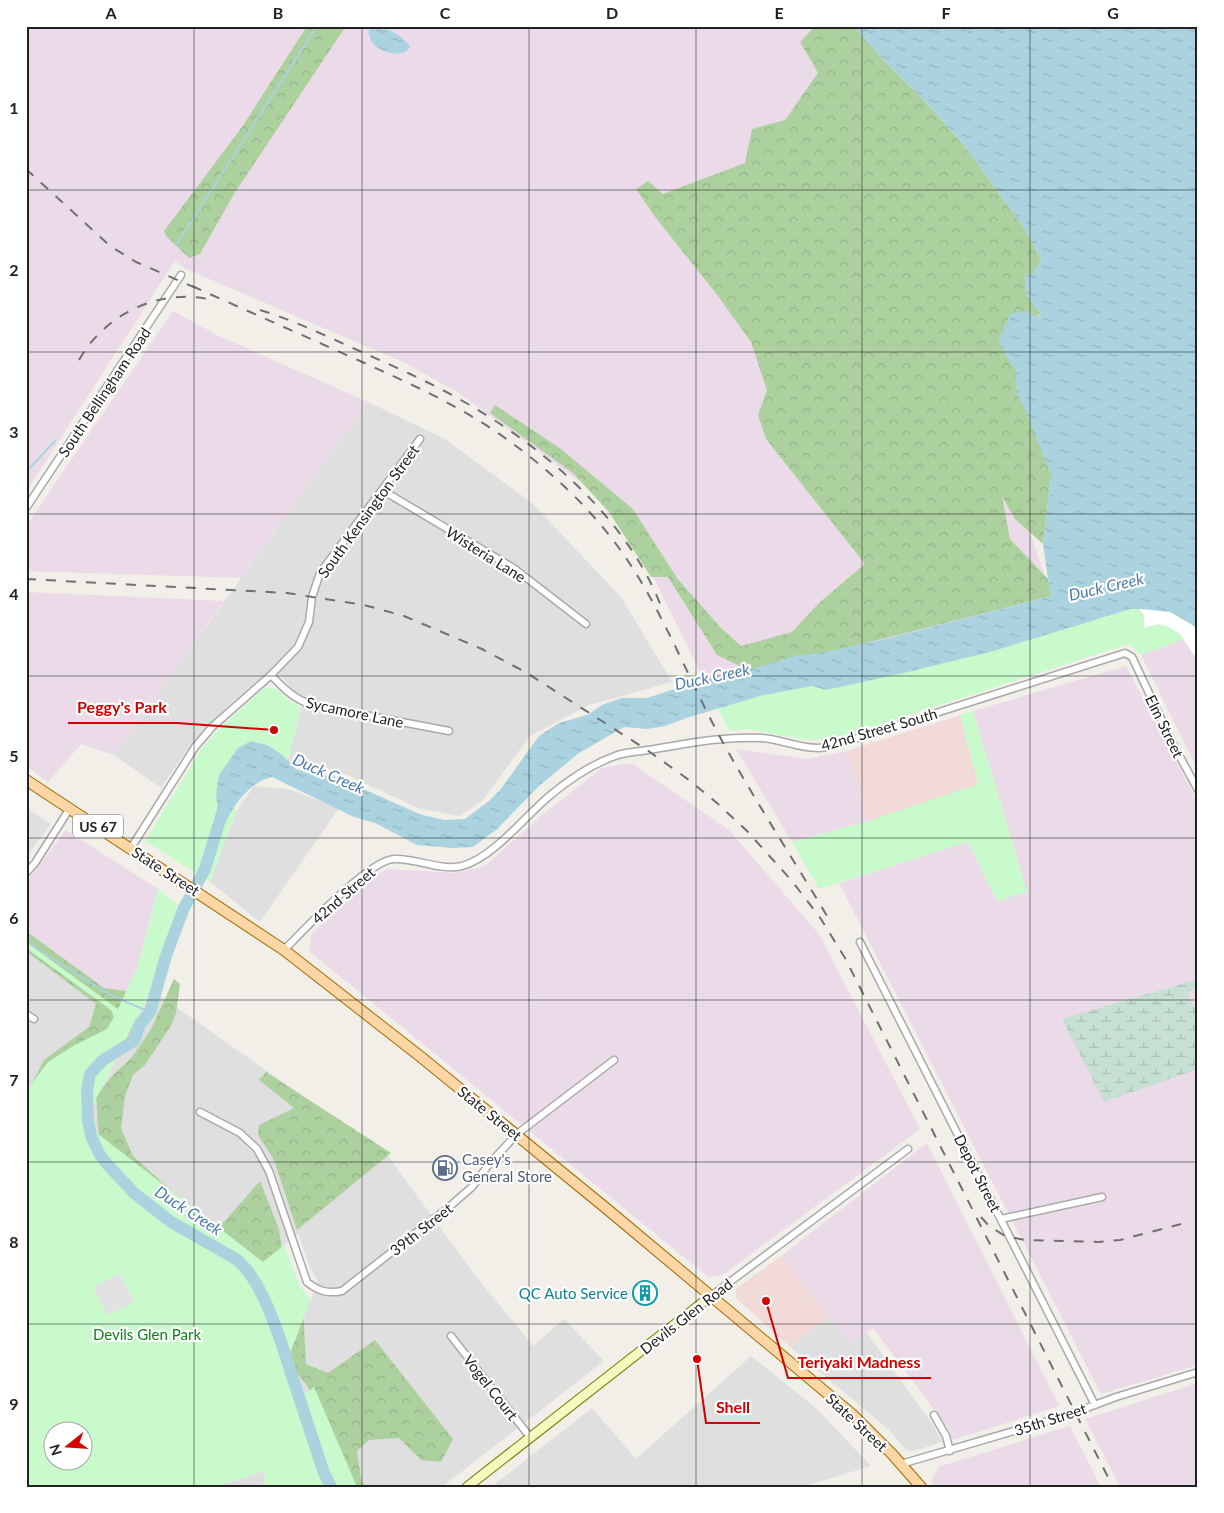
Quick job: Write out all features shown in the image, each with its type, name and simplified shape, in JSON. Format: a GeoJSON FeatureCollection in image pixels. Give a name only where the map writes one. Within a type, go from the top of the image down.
{"type":"FeatureCollection","features":[{"type":"Feature","properties":{"kind":"main road","name":"State Street"},"geometry":{"type":"LineString","coordinates":[[26,780],[284,950],[516,1134],[853,1415],[921,1487]]}},
{"type":"Feature","properties":{"kind":"main road","name":"Devils Glen Road"},"geometry":{"type":"LineString","coordinates":[[467,1487],[711,1296]]}},
{"type":"Feature","properties":{"kind":"street","name":"South Bellingham Road"},"geometry":{"type":"LineString","coordinates":[[26,508],[181,275]]}},
{"type":"Feature","properties":{"kind":"street","name":"South Kensington Street"},"geometry":{"type":"LineString","coordinates":[[131,848],[195,747],[212,727],[298,648],[309,622],[313,592],[320,573],[420,440]]}},
{"type":"Feature","properties":{"kind":"street","name":"Wisteria Lane"},"geometry":{"type":"LineString","coordinates":[[382,490],[515,569],[586,624]]}},
{"type":"Feature","properties":{"kind":"street","name":"42nd Street South"},"geometry":{"type":"LineString","coordinates":[[562,787],[595,765],[616,755],[721,739],[762,738],[817,748],[832,746],[1125,653],[1132,657],[1134,661]]}},
{"type":"Feature","properties":{"kind":"street","name":"Elm Street"},"geometry":{"type":"LineString","coordinates":[[1134,661],[1173,744],[1198,790]]}},
{"type":"Feature","properties":{"kind":"street","name":"Sycamore Lane"},"geometry":{"type":"LineString","coordinates":[[270,675],[287,692],[302,702],[449,731]]}},
{"type":"Feature","properties":{"kind":"street","name":"42nd Street"},"geometry":{"type":"LineString","coordinates":[[284,950],[329,904],[376,865],[392,859],[418,861],[441,866],[461,866],[480,857],[511,833],[547,797],[562,787]]}},
{"type":"Feature","properties":{"kind":"street"},"geometry":{"type":"LineString","coordinates":[[26,873],[70,808]]}},
{"type":"Feature","properties":{"kind":"street","name":"Depot Street"},"geometry":{"type":"LineString","coordinates":[[860,942],[1095,1404]]}},
{"type":"Feature","properties":{"kind":"street"},"geometry":{"type":"LineString","coordinates":[[26,1014],[34,1019]]}},
{"type":"Feature","properties":{"kind":"street","name":"39th Street"},"geometry":{"type":"LineString","coordinates":[[200,1112],[240,1133],[257,1149],[269,1170],[307,1282],[315,1288],[333,1293],[342,1291],[449,1207],[472,1187],[516,1134],[614,1060]]}},
{"type":"Feature","properties":{"kind":"street","name":"Devils Glen Road"},"geometry":{"type":"LineString","coordinates":[[711,1296],[908,1149]]}},
{"type":"Feature","properties":{"kind":"street"},"geometry":{"type":"LineString","coordinates":[[1001,1219],[1102,1196]]}},
{"type":"Feature","properties":{"kind":"street","name":"Vogel Court"},"geometry":{"type":"LineString","coordinates":[[451,1336],[530,1438]]}},
{"type":"Feature","properties":{"kind":"street","name":"35th Street"},"geometry":{"type":"LineString","coordinates":[[901,1464],[1065,1416],[1095,1404],[1198,1372]]}},
{"type":"Feature","properties":{"kind":"street"},"geometry":{"type":"LineString","coordinates":[[934,1415],[946,1436],[950,1451]]}},
{"type":"Feature","properties":{"kind":"shaded area"},"geometry":{"type":"Polygon","coordinates":[[[26,26],[854,26],[1052,596],[708,688],[644,558],[591,490],[459,393],[403,362],[186,269],[175,261],[26,492],[26,26]]]}},
{"type":"Feature","properties":{"kind":"shaded area"},"geometry":{"type":"Polygon","coordinates":[[[173,311],[217,335],[368,402],[241,578],[26,571],[26,526],[173,311]]]}},
{"type":"Feature","properties":{"kind":"shaded area"},"geometry":{"type":"Polygon","coordinates":[[[368,402],[445,439],[532,503],[621,597],[672,682],[589,705],[530,736],[482,801],[459,816],[418,808],[343,773],[286,766],[304,698],[291,688],[273,667],[217,716],[190,745],[161,788],[114,755],[368,402]]]}},
{"type":"Feature","properties":{"kind":"shaded area"},"geometry":{"type":"Polygon","coordinates":[[[26,592],[224,601],[114,755],[81,744],[48,782],[26,766],[26,592]]]}},
{"type":"Feature","properties":{"kind":"shaded area"},"geometry":{"type":"Polygon","coordinates":[[[1198,634],[1198,770],[1141,655],[1198,634]]]}},
{"type":"Feature","properties":{"kind":"shaded area"},"geometry":{"type":"Polygon","coordinates":[[[1126,666],[1198,803],[1198,1365],[1101,1394],[839,883],[968,842],[997,901],[1027,892],[973,711],[1126,666]]]}},
{"type":"Feature","properties":{"kind":"shaded area"},"geometry":{"type":"Polygon","coordinates":[[[960,715],[979,784],[868,821],[847,751],[960,715]]]}},
{"type":"Feature","properties":{"kind":"shaded area"},"geometry":{"type":"Polygon","coordinates":[[[736,749],[807,759],[847,751],[868,821],[792,842],[736,749]]]}},
{"type":"Feature","properties":{"kind":"shaded area"},"geometry":{"type":"Polygon","coordinates":[[[631,763],[729,830],[819,934],[920,1129],[723,1275],[708,1277],[309,951],[312,933],[370,880],[387,869],[456,873],[485,866],[542,815],[602,768],[631,763]]]}},
{"type":"Feature","properties":{"kind":"shaded area"},"geometry":{"type":"Polygon","coordinates":[[[254,786],[287,789],[339,808],[260,922],[210,882],[236,812],[254,786]]]}},
{"type":"Feature","properties":{"kind":"shaded area"},"geometry":{"type":"Polygon","coordinates":[[[26,808],[51,824],[26,857],[26,808]]]}},
{"type":"Feature","properties":{"kind":"shaded area"},"geometry":{"type":"Polygon","coordinates":[[[66,830],[158,889],[138,966],[118,1010],[26,942],[26,882],[66,830]]]}},
{"type":"Feature","properties":{"kind":"shaded area"},"geometry":{"type":"Polygon","coordinates":[[[26,948],[111,1010],[48,1062],[27,1092],[26,948]]]}},
{"type":"Feature","properties":{"kind":"shaded area"},"geometry":{"type":"Polygon","coordinates":[[[152,990],[388,1156],[474,1274],[533,1346],[564,1319],[604,1361],[442,1487],[357,1487],[314,1387],[304,1394],[287,1361],[318,1281],[311,1270],[298,1234],[263,1262],[84,1123],[152,990]]]}},
{"type":"Feature","properties":{"kind":"shaded area"},"geometry":{"type":"Polygon","coordinates":[[[927,1143],[1059,1406],[953,1440],[948,1428],[873,1328],[850,1343],[781,1256],[927,1143]]]}},
{"type":"Feature","properties":{"kind":"shaded area"},"geometry":{"type":"Polygon","coordinates":[[[781,1256],[829,1317],[790,1347],[735,1297],[737,1288],[781,1256]]]}},
{"type":"Feature","properties":{"kind":"shaded area"},"geometry":{"type":"Polygon","coordinates":[[[120,1273],[135,1303],[106,1315],[93,1287],[120,1273]]]}},
{"type":"Feature","properties":{"kind":"shaded area"},"geometry":{"type":"Polygon","coordinates":[[[829,1317],[850,1343],[866,1332],[933,1425],[942,1442],[914,1451],[906,1450],[889,1430],[790,1347],[829,1317]]]}},
{"type":"Feature","properties":{"kind":"shaded area"},"geometry":{"type":"Polygon","coordinates":[[[751,1356],[817,1409],[871,1466],[802,1487],[491,1487],[592,1408],[636,1459],[751,1356]]]}},
{"type":"Feature","properties":{"kind":"shaded area"},"geometry":{"type":"Polygon","coordinates":[[[1198,1383],[1198,1487],[1120,1487],[1085,1419],[1198,1383]]]}},
{"type":"Feature","properties":{"kind":"shaded area"},"geometry":{"type":"Polygon","coordinates":[[[1070,1426],[1101,1487],[935,1487],[931,1481],[938,1467],[1070,1426]]]}},
{"type":"Feature","properties":{"kind":"shaded area"},"geometry":{"type":"Polygon","coordinates":[[[265,1471],[264,1487],[212,1487],[265,1471]]]}},
{"type":"Feature","properties":{"kind":"green space"},"geometry":{"type":"Polygon","coordinates":[[[307,26],[346,26],[234,194],[200,254],[189,258],[166,236],[164,231],[242,127],[307,26]]]}},
{"type":"Feature","properties":{"kind":"green space"},"geometry":{"type":"Polygon","coordinates":[[[815,26],[854,26],[878,54],[925,101],[966,148],[1023,226],[1041,259],[1033,274],[1025,273],[1027,296],[1041,313],[1036,317],[1051,475],[1043,544],[1015,519],[1002,496],[1010,539],[1048,579],[1052,596],[752,672],[717,655],[668,577],[651,577],[609,512],[574,474],[490,413],[495,405],[561,449],[633,509],[677,578],[720,627],[741,646],[792,632],[820,602],[865,564],[766,439],[758,415],[767,390],[751,342],[715,292],[655,217],[636,189],[648,181],[663,194],[745,163],[752,129],[785,120],[818,73],[800,42],[815,26]]]}},
{"type":"Feature","properties":{"kind":"green space"},"geometry":{"type":"Polygon","coordinates":[[[1052,596],[1101,619],[1131,609],[1152,610],[1174,615],[1182,619],[1198,634],[1141,655],[1128,644],[835,739],[806,740],[747,729],[729,731],[708,688],[1052,596]]]}},
{"type":"Feature","properties":{"kind":"green space"},"geometry":{"type":"Polygon","coordinates":[[[265,687],[277,689],[287,699],[301,707],[286,766],[232,780],[236,812],[210,882],[145,841],[202,748],[219,729],[265,687]]]}},
{"type":"Feature","properties":{"kind":"green space"},"geometry":{"type":"Polygon","coordinates":[[[973,711],[1027,892],[997,901],[968,842],[819,889],[792,842],[868,821],[978,784],[960,715],[973,711]]]}},
{"type":"Feature","properties":{"kind":"green space","name":"Devils Glen Park"},"geometry":{"type":"Polygon","coordinates":[[[158,889],[189,914],[84,1123],[263,1262],[284,1245],[300,1287],[311,1299],[287,1361],[304,1394],[314,1387],[357,1487],[264,1487],[265,1471],[212,1487],[26,1487],[26,1091],[48,1062],[73,1046],[107,1029],[114,1017],[111,1010],[26,948],[26,942],[118,1009],[138,966],[158,889]]]}},
{"type":"Feature","properties":{"kind":"green space"},"geometry":{"type":"Polygon","coordinates":[[[26,931],[104,988],[127,991],[158,972],[128,1038],[81,1072],[27,1093],[44,1060],[89,1027],[96,1004],[26,951],[26,931]]]}},
{"type":"Feature","properties":{"kind":"green space"},"geometry":{"type":"Polygon","coordinates":[[[174,979],[180,984],[176,1013],[171,1026],[145,1065],[133,1075],[125,1096],[121,1128],[133,1156],[207,1223],[224,1222],[260,1181],[279,1229],[285,1273],[303,1308],[306,1364],[328,1373],[375,1340],[453,1439],[441,1462],[421,1460],[399,1438],[369,1440],[357,1451],[361,1479],[365,1487],[344,1487],[308,1387],[296,1372],[285,1343],[99,1142],[96,1096],[113,1075],[132,1057],[151,1029],[174,979]]]}},
{"type":"Feature","properties":{"kind":"green space"},"geometry":{"type":"Polygon","coordinates":[[[1198,979],[1198,988],[1187,993],[1198,1014],[1198,1069],[1104,1102],[1062,1019],[1198,979]]]}},
{"type":"Feature","properties":{"kind":"green space"},"geometry":{"type":"Polygon","coordinates":[[[266,1072],[391,1153],[297,1230],[274,1160],[258,1135],[259,1125],[294,1108],[259,1080],[266,1072]]]}},
{"type":"Feature","properties":{"kind":"water"},"geometry":{"type":"Polygon","coordinates":[[[371,26],[393,32],[410,47],[406,51],[396,54],[384,51],[371,41],[368,33],[371,26]]]}},
{"type":"Feature","properties":{"kind":"water"},"geometry":{"type":"Polygon","coordinates":[[[854,26],[1198,26],[1198,634],[1178,616],[1158,611],[1131,609],[990,652],[908,672],[826,690],[812,686],[760,696],[665,726],[647,729],[624,727],[579,753],[539,786],[497,829],[473,847],[452,848],[417,845],[375,823],[354,817],[272,777],[260,781],[250,788],[234,807],[224,825],[220,823],[216,794],[219,775],[238,748],[251,741],[267,745],[281,754],[296,769],[336,777],[422,815],[445,820],[465,819],[500,790],[539,736],[559,723],[587,715],[602,705],[622,698],[647,698],[693,683],[763,666],[794,656],[821,653],[885,639],[1052,596],[1043,544],[1051,475],[1025,409],[1017,394],[1015,371],[998,341],[1010,314],[1026,311],[1036,317],[1041,314],[1027,296],[1025,273],[1033,274],[1041,259],[1023,226],[966,148],[925,101],[878,54],[854,26]]]}},
{"type":"Feature","properties":{"kind":"pier"},"geometry":{"type":"Polygon","coordinates":[[[1139,609],[1170,612],[1194,626],[1198,631],[1198,661],[1180,634],[1169,627],[1158,624],[1144,628],[1144,615],[1139,609]]]}},
{"type":"Feature","properties":{"kind":"waterway"},"geometry":{"type":"LineString","coordinates":[[176,245],[317,26]]}},
{"type":"Feature","properties":{"kind":"waterway"},"geometry":{"type":"LineString","coordinates":[[26,472],[55,441]]}},
{"type":"Feature","properties":{"kind":"waterway","name":"Duck Creek"},"geometry":{"type":"LineString","coordinates":[[224,807],[205,869],[183,910],[166,956],[150,1012],[140,1024],[134,1041],[103,1060],[90,1074],[87,1090],[88,1120],[91,1136],[100,1155],[134,1193],[171,1222],[236,1259],[256,1283],[278,1333],[324,1473],[331,1487]]}},
{"type":"Feature","properties":{"kind":"waterway"},"geometry":{"type":"LineString","coordinates":[[26,940],[40,951],[110,995],[150,1012]]}},
{"type":"Feature","properties":{"kind":"railway"},"geometry":{"type":"LineString","coordinates":[[26,169],[110,246],[136,262],[198,289]]}},
{"type":"Feature","properties":{"kind":"railway"},"geometry":{"type":"LineString","coordinates":[[192,286],[394,377],[457,408],[516,446],[578,500],[606,531],[643,585],[721,739],[830,921]]}},
{"type":"Feature","properties":{"kind":"railway"},"geometry":{"type":"LineString","coordinates":[[79,360],[103,329],[119,317],[136,308],[154,301],[173,297],[212,300]]}},
{"type":"Feature","properties":{"kind":"railway"},"geometry":{"type":"LineString","coordinates":[[260,310],[308,328],[398,368],[468,404],[498,422],[527,443],[555,465],[606,516],[628,544],[646,574],[661,606]]}},
{"type":"Feature","properties":{"kind":"railway"},"geometry":{"type":"LineString","coordinates":[[26,579],[287,593],[364,605],[404,616],[482,649],[527,673],[647,750],[717,803],[747,831],[792,881],[821,919],[845,958],[1113,1487]]}},
{"type":"Feature","properties":{"kind":"railway"},"geometry":{"type":"LineString","coordinates":[[981,1217],[989,1226],[1005,1236],[1025,1240],[1099,1242],[1120,1240],[1181,1224]]}},
{"type":"Feature","properties":{"kind":"place","name":"Peggy's Park"},"geometry":{"type":"Point","coordinates":[274,730]}},
{"type":"Feature","properties":{"kind":"place","name":"Casey's General Store"},"geometry":{"type":"Point","coordinates":[445,1168]}},
{"type":"Feature","properties":{"kind":"place","name":"QC Auto Service"},"geometry":{"type":"Point","coordinates":[645,1293]}},
{"type":"Feature","properties":{"kind":"place","name":"Teriyaki Madness"},"geometry":{"type":"Point","coordinates":[766,1301]}},
{"type":"Feature","properties":{"kind":"place","name":"Shell"},"geometry":{"type":"Point","coordinates":[697,1359]}}]}
